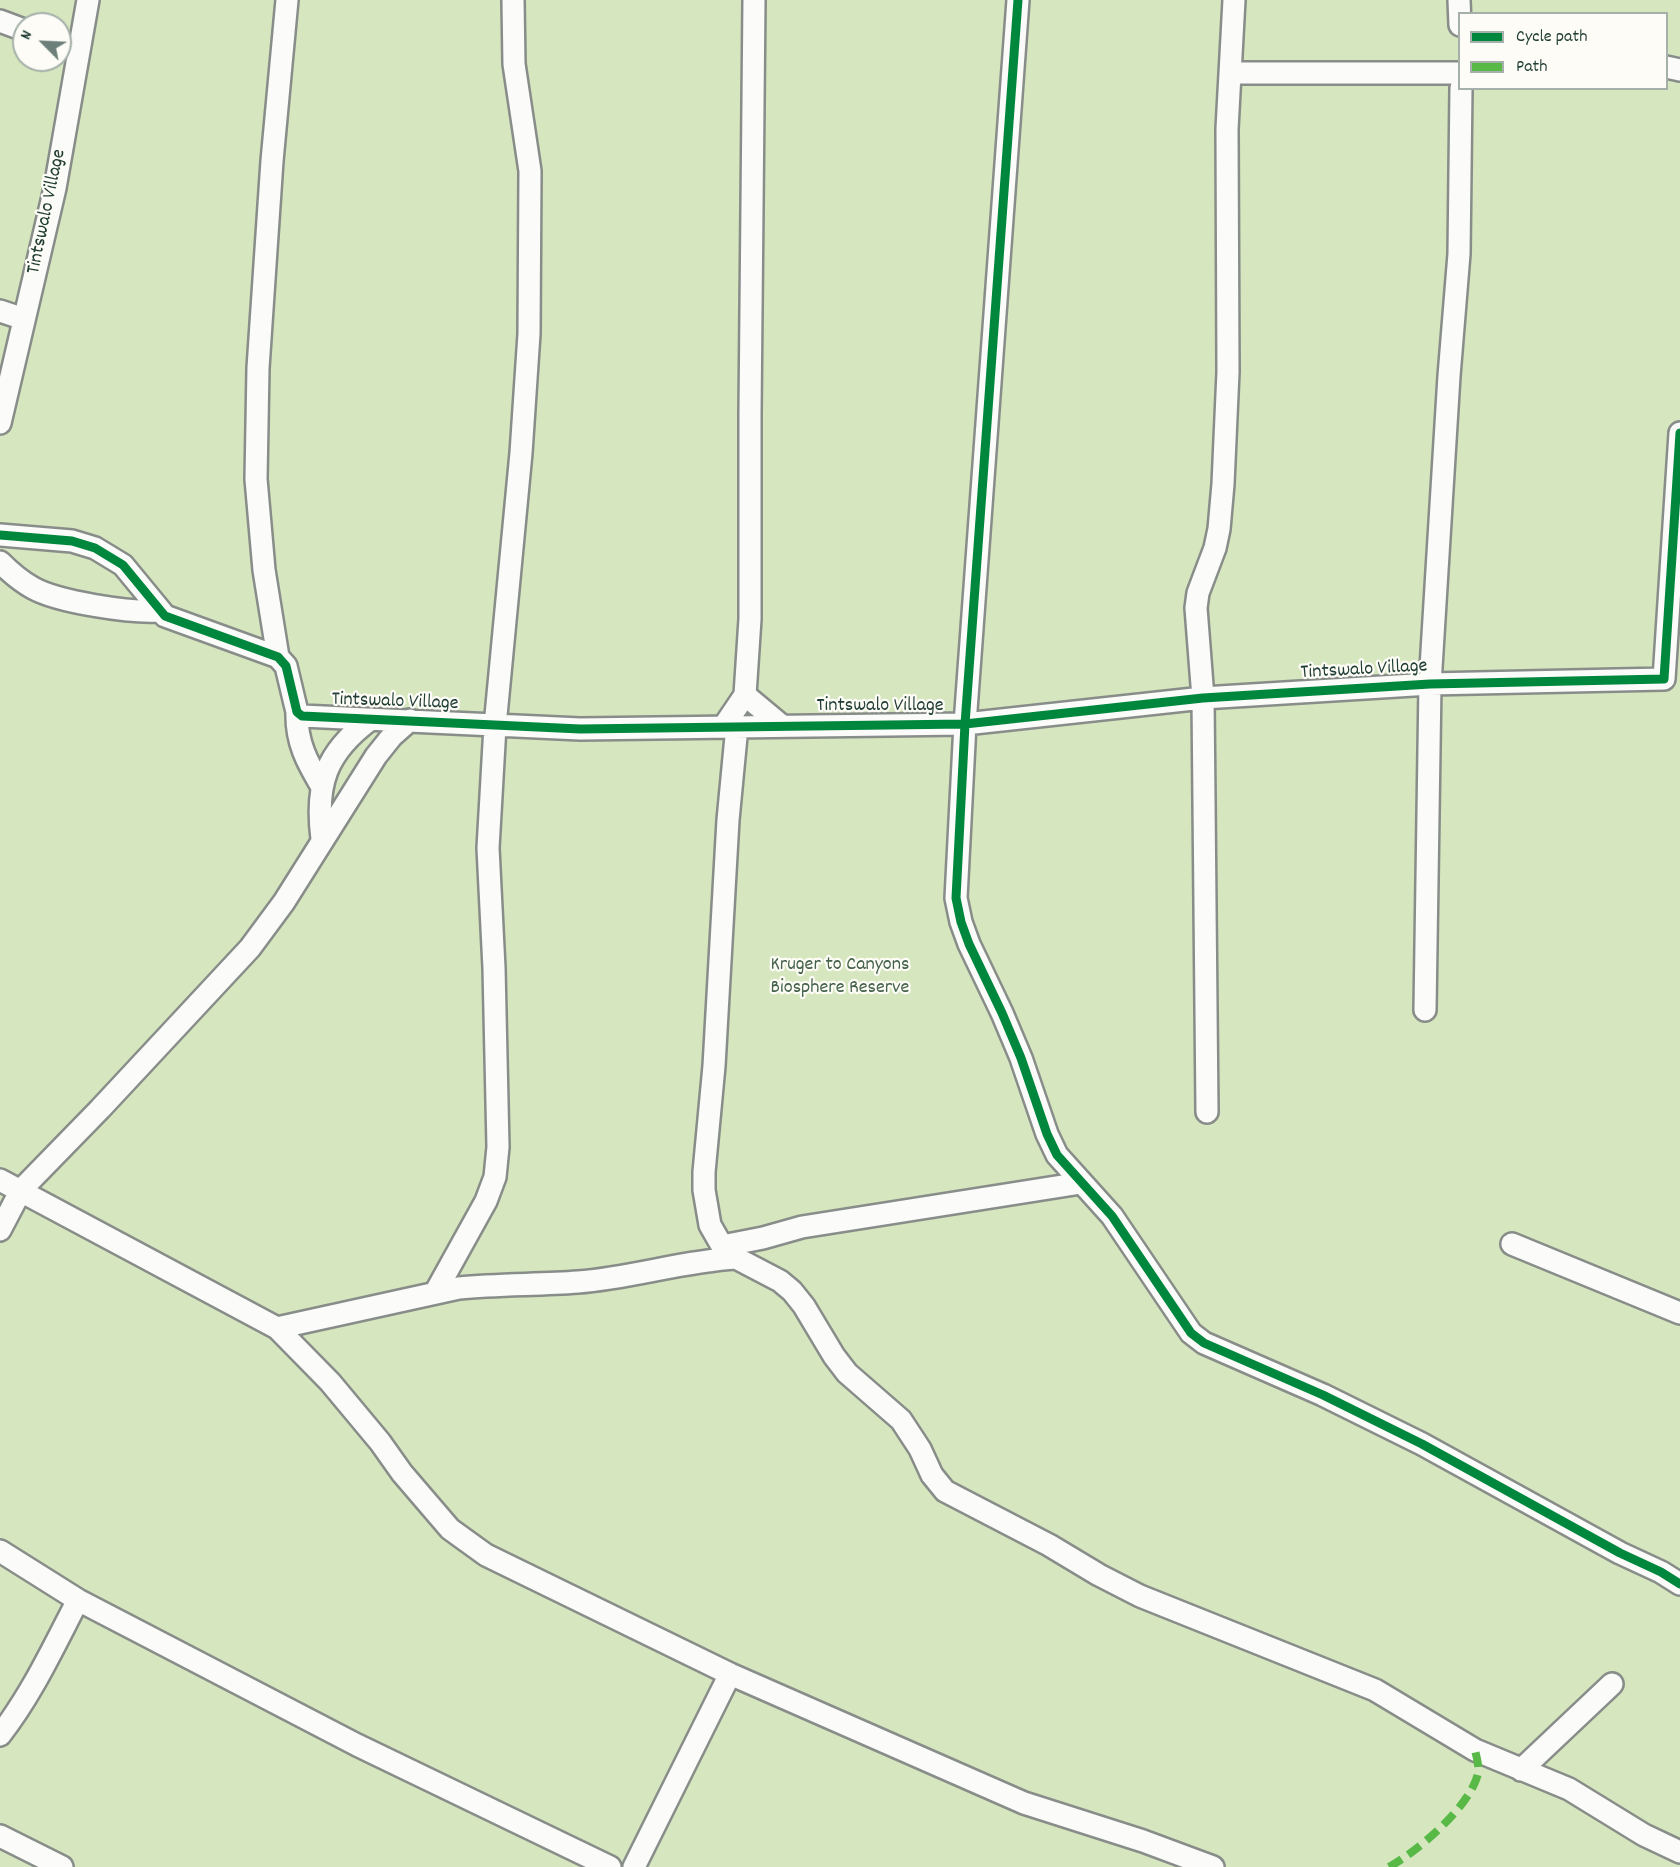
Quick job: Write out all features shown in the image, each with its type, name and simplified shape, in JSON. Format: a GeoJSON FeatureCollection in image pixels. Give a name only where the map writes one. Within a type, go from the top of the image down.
{"type":"FeatureCollection","features":[{"type":"Feature","properties":{"kind":"street","name":"Tintswalo Village"},"geometry":{"type":"LineString","coordinates":[[72,41],[88,0]]}},
{"type":"Feature","properties":{"kind":"street"},"geometry":{"type":"LineString","coordinates":[[278,657],[264,570],[256,468],[259,345],[274,137],[288,0]]}},
{"type":"Feature","properties":{"kind":"street"},"geometry":{"type":"LineString","coordinates":[[435,1293],[486,1201],[497,1170],[494,968],[488,848],[495,726],[521,453],[529,334],[530,171],[514,64],[513,0]]}},
{"type":"Feature","properties":{"kind":"street"},"geometry":{"type":"LineString","coordinates":[[754,0],[750,619],[745,695],[730,726],[728,820],[714,1066],[704,1172],[705,1201],[710,1225],[729,1252],[780,1281],[792,1291],[804,1306],[834,1356],[848,1373],[904,1424],[920,1449],[932,1475],[945,1491],[1140,1596],[1375,1690],[1474,1750],[1569,1789],[1644,1835],[1680,1852]]}},
{"type":"Feature","properties":{"kind":"street"},"geometry":{"type":"LineString","coordinates":[[1018,0],[964,724],[956,898],[961,922],[1033,1087],[1047,1134],[1057,1155],[1112,1216],[1182,1321],[1191,1333],[1204,1343],[1323,1395],[1422,1444],[1680,1584]]}},
{"type":"Feature","properties":{"kind":"street"},"geometry":{"type":"LineString","coordinates":[[1207,1112],[1203,698],[1196,601],[1215,548],[1219,529],[1228,372],[1227,129],[1234,0]]}},
{"type":"Feature","properties":{"kind":"street","name":"Tintswalo Village"},"geometry":{"type":"LineString","coordinates":[[0,423],[55,188],[67,72]]}},
{"type":"Feature","properties":{"kind":"street"},"geometry":{"type":"LineString","coordinates":[[1230,73],[1458,73]]}},
{"type":"Feature","properties":{"kind":"street"},"geometry":{"type":"LineString","coordinates":[[1425,1011],[1430,684],[1459,254],[1461,90]]}},
{"type":"Feature","properties":{"kind":"street"},"geometry":{"type":"LineString","coordinates":[[0,311],[24,319]]}},
{"type":"Feature","properties":{"kind":"street","name":"Tintswalo Village"},"geometry":{"type":"LineString","coordinates":[[297,712],[302,716],[312,718],[410,720],[580,729],[964,724],[1203,698],[1430,684],[1672,680],[1680,433]]}},
{"type":"Feature","properties":{"kind":"street"},"geometry":{"type":"LineString","coordinates":[[0,535],[72,541],[95,548],[123,565],[159,611],[172,620],[278,657],[286,666],[297,712],[296,730],[302,748],[322,787]]}},
{"type":"Feature","properties":{"kind":"street"},"geometry":{"type":"LineString","coordinates":[[0,562],[12,574],[33,588],[51,596],[119,609],[159,611]]}},
{"type":"Feature","properties":{"kind":"street"},"geometry":{"type":"LineString","coordinates":[[745,695],[781,725]]}},
{"type":"Feature","properties":{"kind":"street"},"geometry":{"type":"LineString","coordinates":[[322,839],[319,815],[322,787],[329,764],[350,735],[371,719]]}},
{"type":"Feature","properties":{"kind":"street"},"geometry":{"type":"LineString","coordinates":[[0,1230],[21,1190],[250,948],[284,902],[376,756],[392,736],[410,720]]}},
{"type":"Feature","properties":{"kind":"street"},"geometry":{"type":"LineString","coordinates":[[0,1180],[277,1328],[330,1382],[450,1529],[486,1555],[730,1674],[1024,1803],[1143,1841],[1213,1867]]}},
{"type":"Feature","properties":{"kind":"street"},"geometry":{"type":"LineString","coordinates":[[277,1328],[435,1293],[488,1285],[578,1282],[646,1272],[729,1252],[764,1238],[802,1227],[1081,1183]]}},
{"type":"Feature","properties":{"kind":"street"},"geometry":{"type":"LineString","coordinates":[[1512,1244],[1680,1313]]}},
{"type":"Feature","properties":{"kind":"street"},"geometry":{"type":"LineString","coordinates":[[0,1551],[78,1600],[357,1745],[610,1867]]}},
{"type":"Feature","properties":{"kind":"street"},"geometry":{"type":"LineString","coordinates":[[0,1735],[44,1667],[78,1600]]}},
{"type":"Feature","properties":{"kind":"street"},"geometry":{"type":"LineString","coordinates":[[634,1867],[730,1674]]}},
{"type":"Feature","properties":{"kind":"street"},"geometry":{"type":"LineString","coordinates":[[1521,1770],[1612,1684]]}},
{"type":"Feature","properties":{"kind":"street"},"geometry":{"type":"LineString","coordinates":[[0,1836],[62,1867]]}},
{"type":"Feature","properties":{"kind":"green space","name":"Kruger to Canyons Biosphere Reserve"},"geometry":{"type":"Polygon","coordinates":[[[0,0],[1680,0],[1680,1867],[0,1867],[0,0]]]}},
{"type":"Feature","properties":{"kind":"marked path"},"geometry":{"type":"LineString","coordinates":[[1389,1867],[1427,1840],[1463,1802],[1478,1774],[1475,1750]]}},
{"type":"Feature","properties":{"kind":"cycle path"},"geometry":{"type":"LineString","coordinates":[[1018,0],[965,724],[956,898],[969,944],[1021,1058],[1047,1134],[1057,1155],[1112,1216],[1191,1333],[1204,1343],[1323,1395],[1422,1444],[1680,1584]]}},
{"type":"Feature","properties":{"kind":"cycle path"},"geometry":{"type":"LineString","coordinates":[[0,535],[72,541],[95,548],[123,565],[165,616],[278,657],[286,666],[297,712],[302,716],[580,729],[965,724],[1203,698],[1430,684],[1664,679],[1680,433]]}}]}
